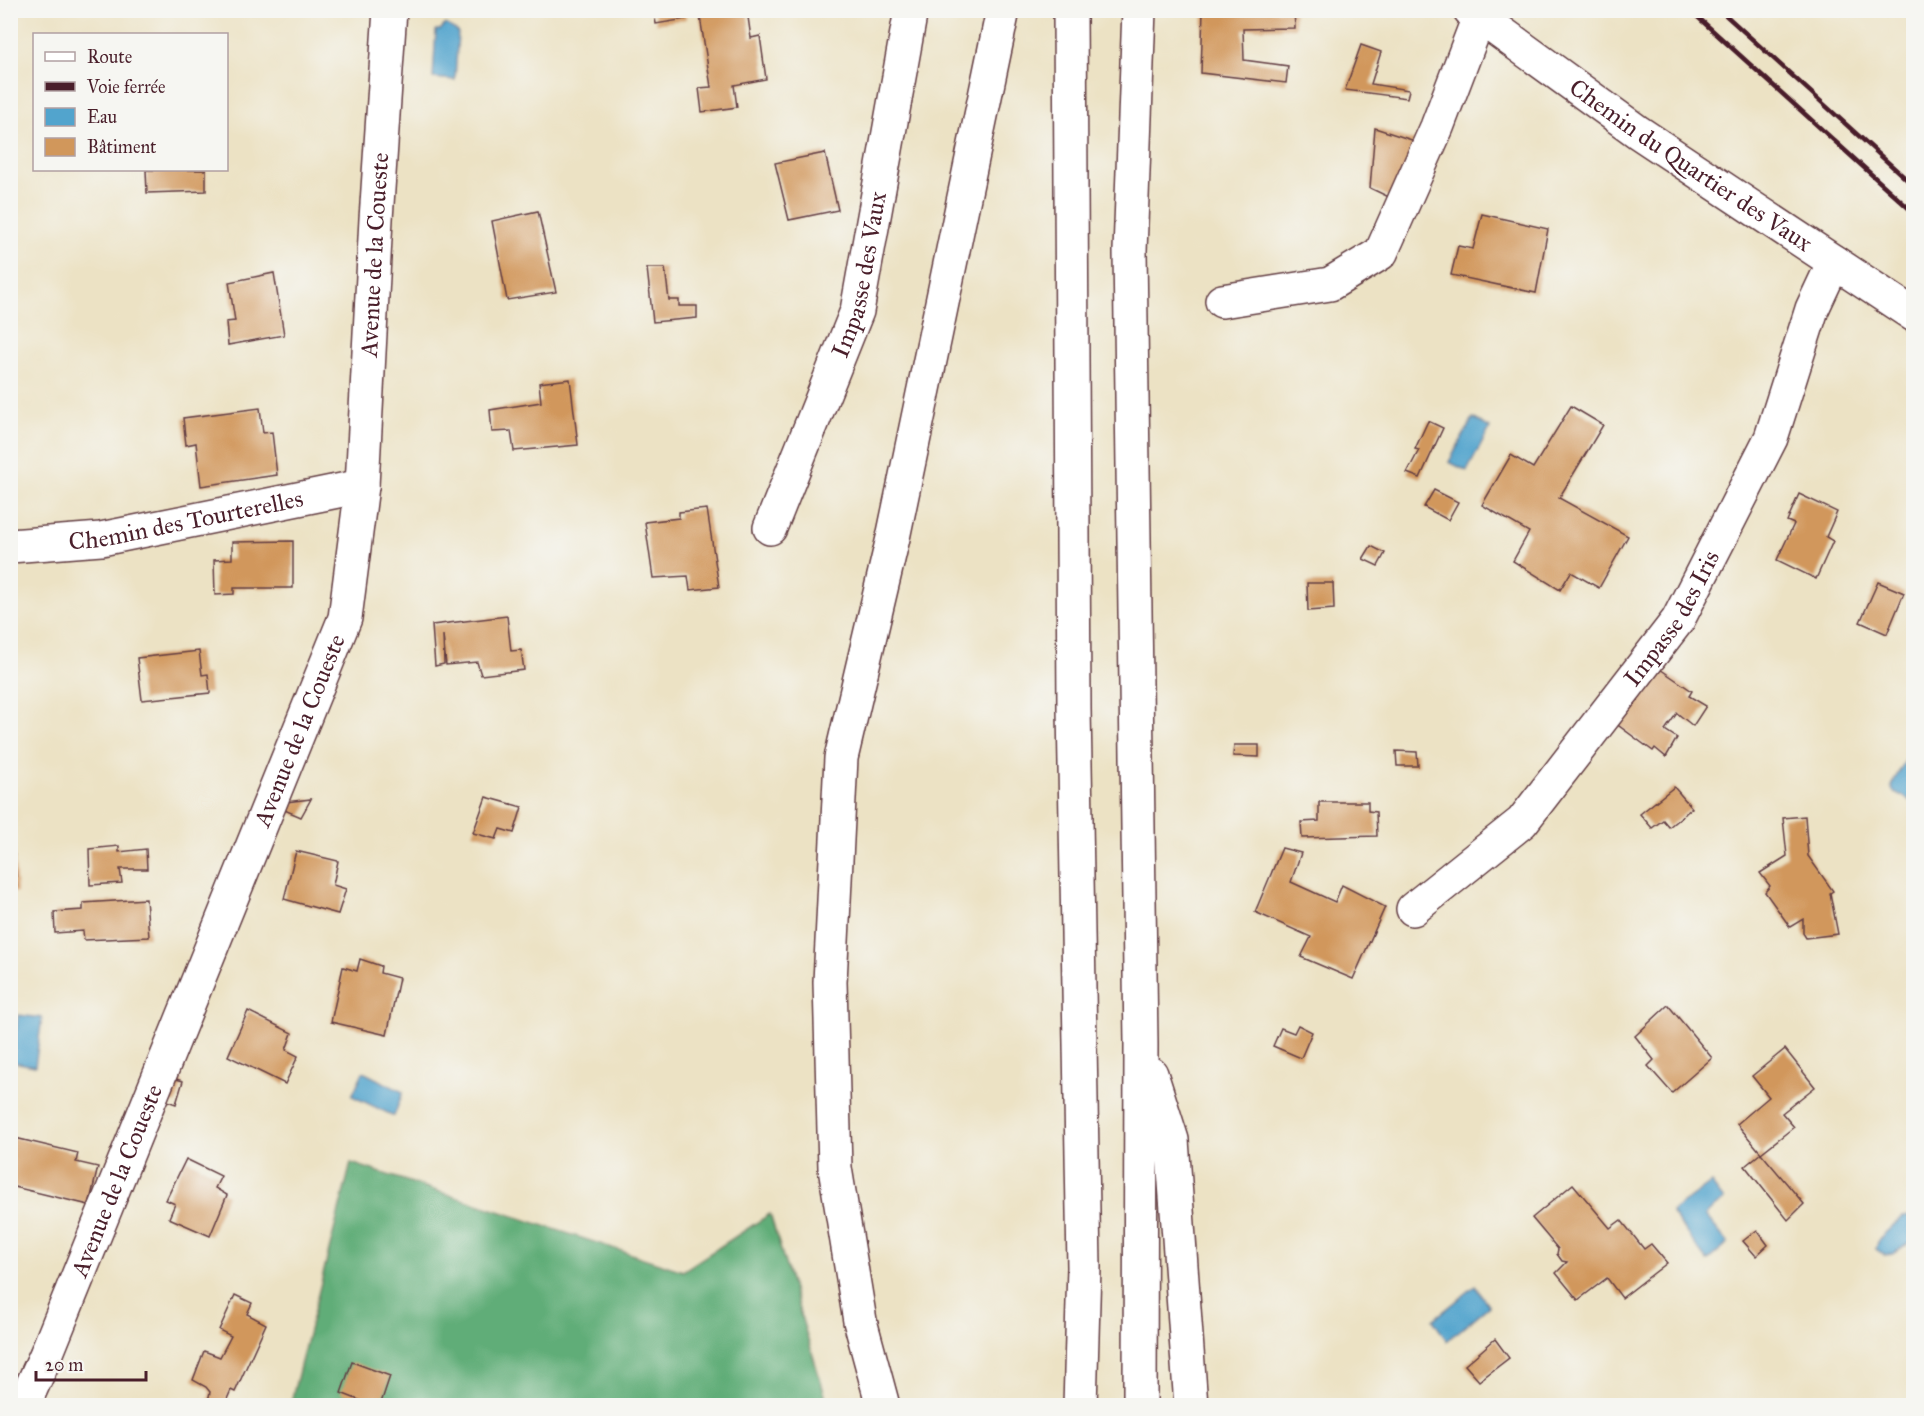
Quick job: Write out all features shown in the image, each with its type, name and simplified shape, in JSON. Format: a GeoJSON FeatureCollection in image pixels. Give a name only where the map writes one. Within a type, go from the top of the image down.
{"type":"FeatureCollection","features":[{"type":"Feature","properties":{"kind":"main road","name":"Avenue de la Coueste"},"geometry":{"type":"LineString","coordinates":[[30,1402],[46,1355],[345,618],[362,486],[390,10]]}},
{"type":"Feature","properties":{"kind":"main road","name":"Impasse des Vaux"},"geometry":{"type":"LineString","coordinates":[[770,528],[857,311],[911,10]]}},
{"type":"Feature","properties":{"kind":"main road"},"geometry":{"type":"LineString","coordinates":[[883,1406],[860,1321],[834,1168],[830,982],[841,758],[893,538],[1003,10]]}},
{"type":"Feature","properties":{"kind":"main road"},"geometry":{"type":"LineString","coordinates":[[1070,10],[1074,709],[1084,1267],[1080,1406]]}},
{"type":"Feature","properties":{"kind":"main road"},"geometry":{"type":"LineString","coordinates":[[1139,10],[1130,251],[1141,1044],[1140,1406]]}},
{"type":"Feature","properties":{"kind":"main road"},"geometry":{"type":"LineString","coordinates":[[1222,301],[1330,284],[1381,253],[1437,127],[1475,14]]}},
{"type":"Feature","properties":{"kind":"main road","name":"Chemin du Quartier des Vaux"},"geometry":{"type":"LineString","coordinates":[[1475,14],[1638,132],[1914,315]]}},
{"type":"Feature","properties":{"kind":"main road","name":"Impasse des Iris"},"geometry":{"type":"LineString","coordinates":[[1413,909],[1522,822],[1678,620],[1771,438],[1812,309],[1834,262]]}},
{"type":"Feature","properties":{"kind":"main road","name":"Chemin des Tourterelles"},"geometry":{"type":"LineString","coordinates":[[10,546],[101,539],[362,486]]}},
{"type":"Feature","properties":{"kind":"main road"},"geometry":{"type":"LineString","coordinates":[[1141,1044],[1172,1140],[1191,1406]]}},
{"type":"Feature","properties":{"kind":"green space"},"geometry":{"type":"Polygon","coordinates":[[[351,1163],[683,1271],[770,1214],[828,1405],[290,1406],[351,1163]]]}},
{"type":"Feature","properties":{"kind":"water"},"geometry":{"type":"Polygon","coordinates":[[[446,24],[458,32],[455,80],[433,78],[436,30],[440,30],[446,24]]]}},
{"type":"Feature","properties":{"kind":"water"},"geometry":{"type":"Polygon","coordinates":[[[1473,418],[1490,428],[1467,471],[1449,462],[1473,418]]]}},
{"type":"Feature","properties":{"kind":"water"},"geometry":{"type":"Polygon","coordinates":[[[1913,747],[1914,802],[1893,791],[1891,786],[1913,747]]]}},
{"type":"Feature","properties":{"kind":"water"},"geometry":{"type":"Polygon","coordinates":[[[18,1015],[42,1018],[35,1066],[13,1062],[18,1015]]]}},
{"type":"Feature","properties":{"kind":"water"},"geometry":{"type":"Polygon","coordinates":[[[363,1072],[403,1092],[394,1116],[352,1096],[363,1072]]]}},
{"type":"Feature","properties":{"kind":"water"},"geometry":{"type":"Polygon","coordinates":[[[1711,1183],[1724,1200],[1705,1215],[1728,1243],[1707,1261],[1671,1212],[1711,1183]]]}},
{"type":"Feature","properties":{"kind":"water"},"geometry":{"type":"Polygon","coordinates":[[[1902,1217],[1913,1217],[1913,1240],[1893,1254],[1884,1255],[1876,1249],[1879,1239],[1902,1217]]]}},
{"type":"Feature","properties":{"kind":"water"},"geometry":{"type":"Polygon","coordinates":[[[1475,1286],[1489,1306],[1447,1341],[1433,1320],[1475,1286]]]}},
{"type":"Feature","properties":{"kind":"building"},"geometry":{"type":"Polygon","coordinates":[[[654,10],[685,10],[686,19],[656,24],[654,10]]]}},
{"type":"Feature","properties":{"kind":"building"},"geometry":{"type":"Polygon","coordinates":[[[699,10],[747,10],[751,38],[760,36],[766,79],[734,85],[737,107],[702,112],[699,88],[711,87],[699,10]]]}},
{"type":"Feature","properties":{"kind":"building"},"geometry":{"type":"Polygon","coordinates":[[[1203,10],[1294,10],[1295,28],[1243,29],[1244,60],[1288,66],[1286,83],[1201,73],[1203,10]]]}},
{"type":"Feature","properties":{"kind":"building"},"geometry":{"type":"Polygon","coordinates":[[[1361,45],[1381,52],[1371,84],[1409,90],[1407,98],[1345,90],[1361,45]]]}},
{"type":"Feature","properties":{"kind":"building"},"geometry":{"type":"Polygon","coordinates":[[[1375,128],[1415,141],[1397,201],[1370,188],[1375,128]]]}},
{"type":"Feature","properties":{"kind":"building"},"geometry":{"type":"Polygon","coordinates":[[[825,153],[838,210],[789,220],[775,163],[825,153]]]}},
{"type":"Feature","properties":{"kind":"building"},"geometry":{"type":"Polygon","coordinates":[[[146,171],[206,171],[206,191],[147,193],[146,171]]]}},
{"type":"Feature","properties":{"kind":"building"},"geometry":{"type":"Polygon","coordinates":[[[538,211],[556,292],[507,300],[492,221],[538,211]]]}},
{"type":"Feature","properties":{"kind":"building"},"geometry":{"type":"Polygon","coordinates":[[[1482,214],[1548,229],[1536,293],[1451,275],[1458,246],[1473,249],[1482,214]]]}},
{"type":"Feature","properties":{"kind":"building"},"geometry":{"type":"Polygon","coordinates":[[[647,268],[665,268],[669,300],[679,300],[679,306],[697,306],[697,318],[653,322],[647,268]]]}},
{"type":"Feature","properties":{"kind":"building"},"geometry":{"type":"Polygon","coordinates":[[[274,273],[284,335],[228,345],[226,322],[235,321],[229,282],[274,273]]]}},
{"type":"Feature","properties":{"kind":"building"},"geometry":{"type":"Polygon","coordinates":[[[570,379],[578,445],[514,451],[511,431],[492,432],[490,410],[541,402],[539,383],[570,379]]]}},
{"type":"Feature","properties":{"kind":"building"},"geometry":{"type":"Polygon","coordinates":[[[1571,406],[1603,425],[1559,498],[1628,536],[1599,588],[1571,572],[1560,590],[1513,561],[1529,532],[1482,505],[1511,455],[1533,468],[1571,406]]]}},
{"type":"Feature","properties":{"kind":"building"},"geometry":{"type":"Polygon","coordinates":[[[260,408],[263,433],[272,432],[277,475],[201,486],[196,443],[186,445],[183,418],[260,408]]]}},
{"type":"Feature","properties":{"kind":"building"},"geometry":{"type":"Polygon","coordinates":[[[1428,421],[1443,428],[1420,478],[1407,473],[1419,450],[1415,449],[1428,421]]]}},
{"type":"Feature","properties":{"kind":"building"},"geometry":{"type":"Polygon","coordinates":[[[1434,490],[1458,502],[1448,520],[1424,507],[1434,490]]]}},
{"type":"Feature","properties":{"kind":"building"},"geometry":{"type":"Polygon","coordinates":[[[1799,494],[1837,512],[1826,537],[1833,541],[1816,579],[1777,560],[1794,524],[1787,521],[1799,494]]]}},
{"type":"Feature","properties":{"kind":"building"},"geometry":{"type":"Polygon","coordinates":[[[707,509],[719,587],[690,590],[688,576],[653,578],[645,522],[679,518],[679,512],[707,509]]]}},
{"type":"Feature","properties":{"kind":"building"},"geometry":{"type":"Polygon","coordinates":[[[293,541],[293,588],[234,588],[234,594],[215,595],[214,560],[232,559],[232,542],[293,541]]]}},
{"type":"Feature","properties":{"kind":"building"},"geometry":{"type":"Polygon","coordinates":[[[1371,546],[1385,553],[1378,566],[1363,559],[1371,546]]]}},
{"type":"Feature","properties":{"kind":"building"},"geometry":{"type":"Polygon","coordinates":[[[1878,582],[1904,593],[1887,634],[1860,622],[1878,582]]]}},
{"type":"Feature","properties":{"kind":"building"},"geometry":{"type":"Polygon","coordinates":[[[1307,583],[1333,583],[1334,609],[1308,611],[1307,583]]]}},
{"type":"Feature","properties":{"kind":"building"},"geometry":{"type":"Polygon","coordinates":[[[507,616],[511,651],[521,650],[524,670],[481,675],[477,662],[446,665],[443,635],[444,664],[435,666],[432,625],[507,616]]]}},
{"type":"Feature","properties":{"kind":"building"},"geometry":{"type":"Polygon","coordinates":[[[199,651],[202,675],[208,674],[210,693],[142,700],[137,658],[199,651]]]}},
{"type":"Feature","properties":{"kind":"building"},"geometry":{"type":"Polygon","coordinates":[[[1651,663],[1692,691],[1689,696],[1706,706],[1693,726],[1677,713],[1665,730],[1677,738],[1666,757],[1655,748],[1653,751],[1611,720],[1651,663]]]}},
{"type":"Feature","properties":{"kind":"building"},"geometry":{"type":"Polygon","coordinates":[[[1234,745],[1259,745],[1259,757],[1233,756],[1234,745]]]}},
{"type":"Feature","properties":{"kind":"building"},"geometry":{"type":"Polygon","coordinates":[[[1396,751],[1417,752],[1418,766],[1397,766],[1396,751]]]}},
{"type":"Feature","properties":{"kind":"building"},"geometry":{"type":"Polygon","coordinates":[[[1674,787],[1692,808],[1669,827],[1663,820],[1652,828],[1640,814],[1674,787]]]}},
{"type":"Feature","properties":{"kind":"building"},"geometry":{"type":"Polygon","coordinates":[[[486,797],[522,807],[514,833],[500,829],[496,839],[473,833],[486,797]]]}},
{"type":"Feature","properties":{"kind":"building"},"geometry":{"type":"Polygon","coordinates":[[[311,799],[301,817],[282,809],[286,802],[311,799]]]}},
{"type":"Feature","properties":{"kind":"building"},"geometry":{"type":"Polygon","coordinates":[[[1319,802],[1368,802],[1368,811],[1376,812],[1377,836],[1302,838],[1301,822],[1319,821],[1319,802]]]}},
{"type":"Feature","properties":{"kind":"building"},"geometry":{"type":"Polygon","coordinates":[[[1805,816],[1808,856],[1833,891],[1830,893],[1838,934],[1806,938],[1803,933],[1803,919],[1790,927],[1765,892],[1770,886],[1760,873],[1787,856],[1783,818],[1805,816]]]}},
{"type":"Feature","properties":{"kind":"building"},"geometry":{"type":"Polygon","coordinates":[[[119,846],[119,852],[146,849],[147,869],[120,869],[122,883],[90,885],[89,849],[119,846]]]}},
{"type":"Feature","properties":{"kind":"building"},"geometry":{"type":"Polygon","coordinates":[[[1282,848],[1301,853],[1291,882],[1335,902],[1342,885],[1385,907],[1353,979],[1301,957],[1311,937],[1255,912],[1282,848]]]}},
{"type":"Feature","properties":{"kind":"building"},"geometry":{"type":"Polygon","coordinates":[[[10,849],[14,849],[17,892],[10,893],[10,849]]]}},
{"type":"Feature","properties":{"kind":"building"},"geometry":{"type":"Polygon","coordinates":[[[296,851],[338,861],[333,885],[346,889],[338,914],[284,899],[296,851]]]}},
{"type":"Feature","properties":{"kind":"building"},"geometry":{"type":"Polygon","coordinates":[[[146,899],[149,937],[84,940],[83,931],[55,933],[54,912],[83,910],[83,903],[146,899]]]}},
{"type":"Feature","properties":{"kind":"building"},"geometry":{"type":"Polygon","coordinates":[[[360,959],[381,966],[380,973],[399,978],[387,1035],[331,1022],[343,967],[357,971],[360,959]]]}},
{"type":"Feature","properties":{"kind":"building"},"geometry":{"type":"Polygon","coordinates":[[[1668,1005],[1712,1058],[1672,1093],[1648,1066],[1654,1060],[1635,1036],[1668,1005]]]}},
{"type":"Feature","properties":{"kind":"building"},"geometry":{"type":"Polygon","coordinates":[[[248,1011],[292,1033],[286,1050],[298,1056],[285,1084],[228,1056],[248,1011]]]}},
{"type":"Feature","properties":{"kind":"building"},"geometry":{"type":"Polygon","coordinates":[[[1298,1025],[1312,1032],[1301,1058],[1273,1046],[1281,1028],[1294,1033],[1298,1025]]]}},
{"type":"Feature","properties":{"kind":"building"},"geometry":{"type":"Polygon","coordinates":[[[1785,1049],[1815,1087],[1782,1113],[1794,1127],[1761,1153],[1737,1124],[1769,1097],[1752,1076],[1785,1049]]]}},
{"type":"Feature","properties":{"kind":"building"},"geometry":{"type":"Polygon","coordinates":[[[169,1077],[183,1081],[176,1104],[162,1099],[169,1077]]]}},
{"type":"Feature","properties":{"kind":"building"},"geometry":{"type":"Polygon","coordinates":[[[11,1137],[78,1153],[76,1162],[98,1167],[89,1205],[10,1186],[11,1137]]]}},
{"type":"Feature","properties":{"kind":"building"},"geometry":{"type":"Polygon","coordinates":[[[1761,1153],[1804,1204],[1788,1220],[1745,1166],[1761,1153]]]}},
{"type":"Feature","properties":{"kind":"building"},"geometry":{"type":"Polygon","coordinates":[[[186,1159],[221,1176],[215,1188],[227,1195],[210,1236],[169,1218],[175,1204],[166,1200],[186,1159]]]}},
{"type":"Feature","properties":{"kind":"building"},"geometry":{"type":"Polygon","coordinates":[[[1573,1184],[1610,1228],[1621,1220],[1644,1249],[1651,1244],[1667,1263],[1622,1298],[1607,1278],[1578,1300],[1556,1273],[1567,1262],[1562,1261],[1557,1254],[1558,1249],[1532,1218],[1573,1184]]]}},
{"type":"Feature","properties":{"kind":"building"},"geometry":{"type":"Polygon","coordinates":[[[1757,1230],[1768,1245],[1756,1256],[1743,1241],[1757,1230]]]}},
{"type":"Feature","properties":{"kind":"building"},"geometry":{"type":"Polygon","coordinates":[[[235,1295],[252,1303],[247,1314],[266,1324],[235,1392],[231,1390],[224,1406],[207,1406],[210,1392],[193,1380],[204,1351],[220,1357],[231,1336],[219,1330],[235,1295]]]}},
{"type":"Feature","properties":{"kind":"building"},"geometry":{"type":"Polygon","coordinates":[[[1495,1339],[1509,1358],[1479,1381],[1465,1365],[1495,1339]]]}},
{"type":"Feature","properties":{"kind":"building"},"geometry":{"type":"Polygon","coordinates":[[[352,1362],[390,1376],[380,1406],[374,1406],[341,1393],[352,1362]]]}},
{"type":"Feature","properties":{"kind":"railway"},"geometry":{"type":"LineString","coordinates":[[1690,10],[1914,213]]}},
{"type":"Feature","properties":{"kind":"railway"},"geometry":{"type":"LineString","coordinates":[[1720,10],[1914,186]]}}]}
